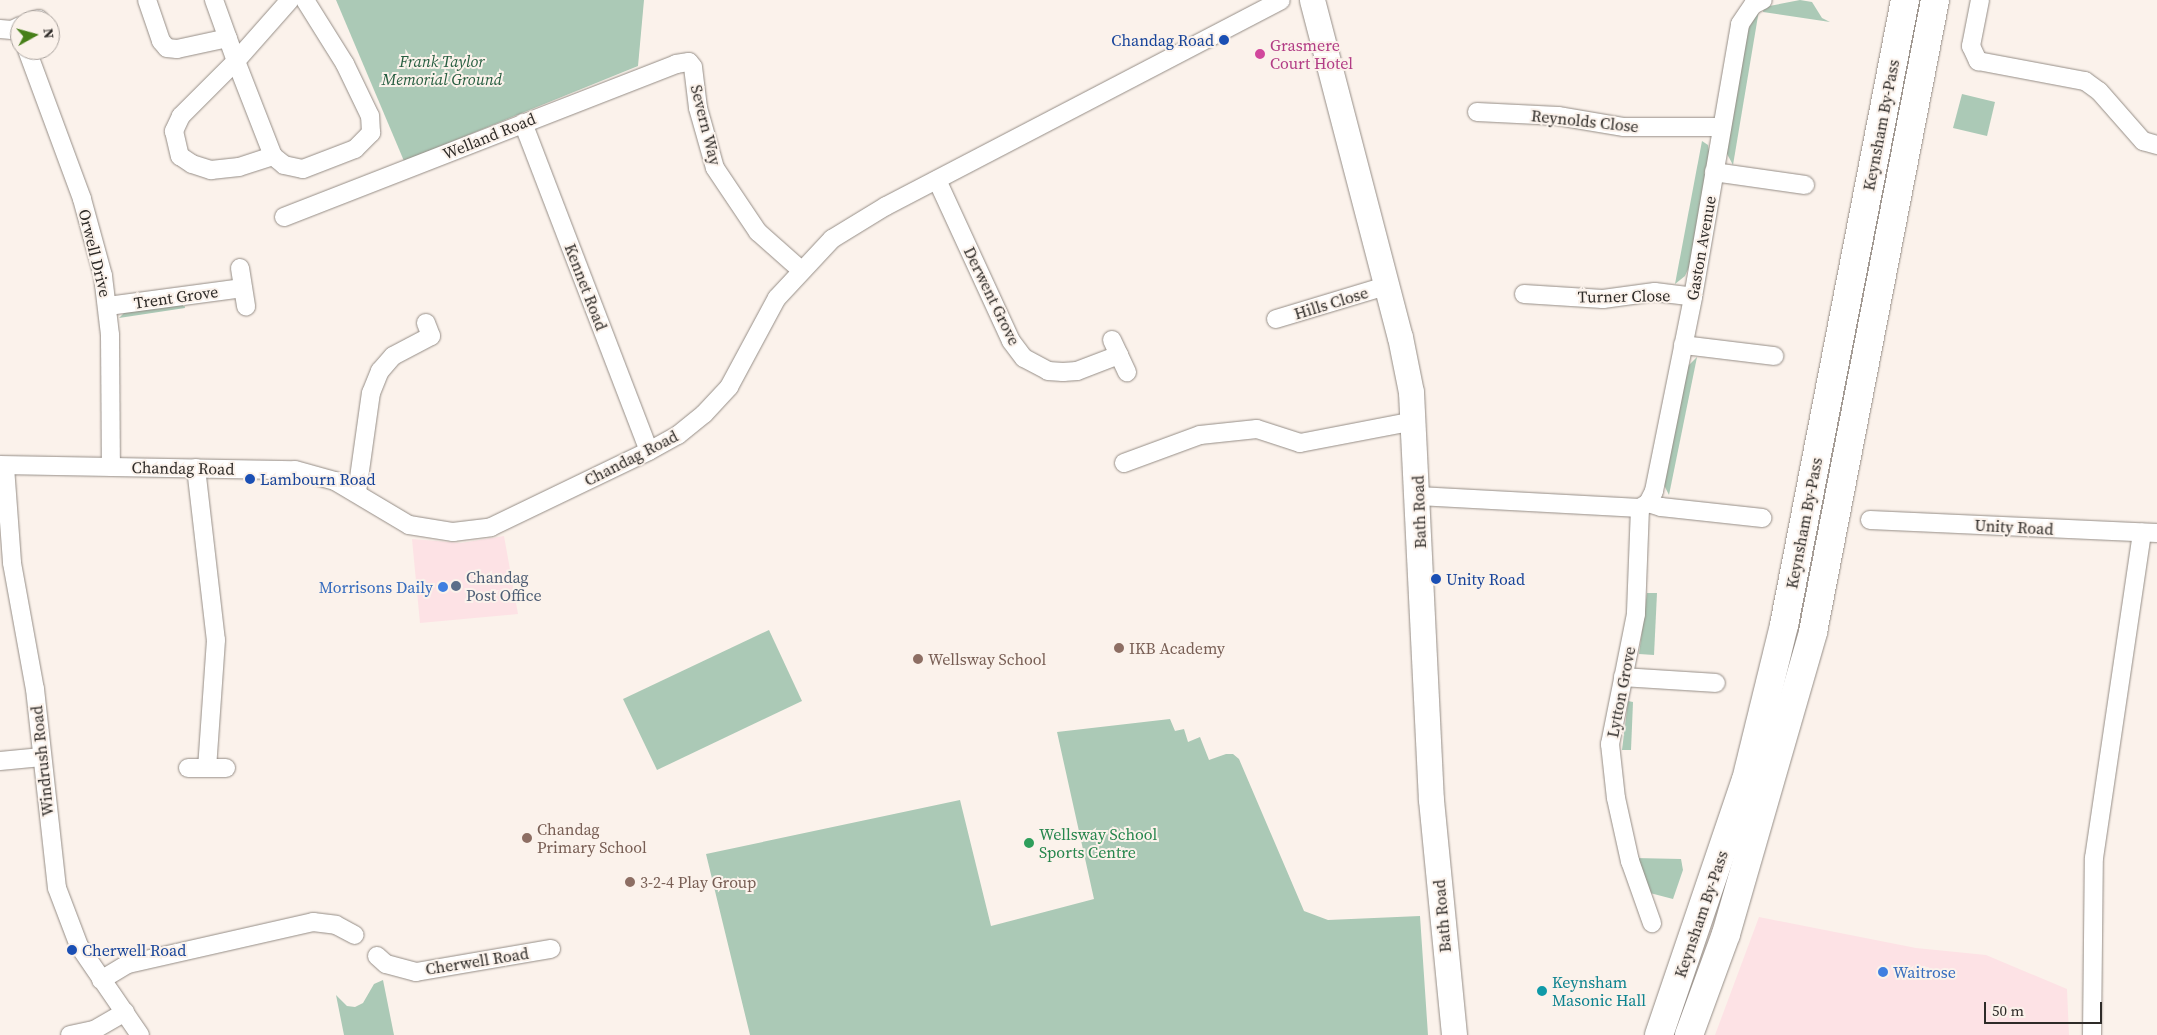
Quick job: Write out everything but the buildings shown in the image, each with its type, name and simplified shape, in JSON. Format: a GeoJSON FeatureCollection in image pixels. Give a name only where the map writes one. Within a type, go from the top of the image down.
{"type":"FeatureCollection","features":[{"type":"Feature","properties":{"kind":"highway","name":"Keynsham By-Pass"},"geometry":{"type":"LineString","coordinates":[[1659,1035],[1746,780],[1784,625],[1905,0]]}},
{"type":"Feature","properties":{"kind":"highway","name":"Keynsham By-Pass"},"geometry":{"type":"LineString","coordinates":[[1689,1035],[1726,934],[1814,632],[1935,0]]}},
{"type":"Feature","properties":{"kind":"main road","name":"Bath Road"},"geometry":{"type":"LineString","coordinates":[[1312,0],[1402,345],[1414,421],[1431,800],[1454,1035]]}},
{"type":"Feature","properties":{"kind":"street"},"geometry":{"type":"LineString","coordinates":[[147,0],[161,41],[167,48],[177,49],[228,38]]}},
{"type":"Feature","properties":{"kind":"street"},"geometry":{"type":"LineString","coordinates":[[214,0],[273,156],[284,164],[303,169],[355,149],[371,133],[370,116],[345,64],[305,0]]}},
{"type":"Feature","properties":{"kind":"street"},"geometry":{"type":"LineString","coordinates":[[273,156],[240,167],[211,170],[192,164],[180,156],[174,131],[181,116],[236,61],[290,0]]}},
{"type":"Feature","properties":{"kind":"street","name":"Chandag Road"},"geometry":{"type":"LineString","coordinates":[[2,466],[295,470],[335,481],[357,492],[409,525],[436,531],[471,531],[505,521],[678,435],[729,388],[777,298],[801,270],[832,239],[868,216],[1281,0]]}},
{"type":"Feature","properties":{"kind":"street","name":"Gaston Avenue"},"geometry":{"type":"LineString","coordinates":[[1644,505],[1654,491],[1693,297],[1740,24],[1753,5],[1763,0]]}},
{"type":"Feature","properties":{"kind":"street"},"geometry":{"type":"LineString","coordinates":[[1980,0],[1972,46],[1978,61],[2085,81],[2099,91],[2143,141],[2157,145]]}},
{"type":"Feature","properties":{"kind":"street","name":"Orwell Drive"},"geometry":{"type":"LineString","coordinates":[[31,60],[94,238],[108,306],[111,467]]}},
{"type":"Feature","properties":{"kind":"street","name":"Welland Road"},"geometry":{"type":"LineString","coordinates":[[284,217],[523,122],[676,64],[688,62],[692,67]]}},
{"type":"Feature","properties":{"kind":"street","name":"Severn Way"},"geometry":{"type":"LineString","coordinates":[[692,67],[698,108],[716,168],[758,232],[801,270]]}},
{"type":"Feature","properties":{"kind":"street","name":"Reynolds Close"},"geometry":{"type":"LineString","coordinates":[[1477,112],[1558,116],[1624,127],[1722,127]]}},
{"type":"Feature","properties":{"kind":"street","name":"Kennet Road"},"geometry":{"type":"LineString","coordinates":[[523,122],[649,451]]}},
{"type":"Feature","properties":{"kind":"street"},"geometry":{"type":"LineString","coordinates":[[1714,172],[1805,185]]}},
{"type":"Feature","properties":{"kind":"street","name":"Derwent Grove"},"geometry":{"type":"LineString","coordinates":[[937,180],[1011,341],[1024,358],[1048,371],[1077,371],[1116,348],[1127,372]]}},
{"type":"Feature","properties":{"kind":"street"},"geometry":{"type":"LineString","coordinates":[[240,268],[246,307]]}},
{"type":"Feature","properties":{"kind":"street","name":"Hills Close"},"geometry":{"type":"LineString","coordinates":[[1276,319],[1386,286]]}},
{"type":"Feature","properties":{"kind":"street","name":"Trent Grove"},"geometry":{"type":"LineString","coordinates":[[108,306],[243,288]]}},
{"type":"Feature","properties":{"kind":"street","name":"Turner Close"},"geometry":{"type":"LineString","coordinates":[[1524,294],[1603,299],[1655,292],[1693,297]]}},
{"type":"Feature","properties":{"kind":"street"},"geometry":{"type":"LineString","coordinates":[[357,492],[371,393],[380,372],[393,356],[432,336]]}},
{"type":"Feature","properties":{"kind":"street"},"geometry":{"type":"LineString","coordinates":[[1683,345],[1774,356]]}},
{"type":"Feature","properties":{"kind":"street"},"geometry":{"type":"LineString","coordinates":[[1124,463],[1200,434],[1257,429],[1300,443],[1414,421]]}},
{"type":"Feature","properties":{"kind":"street","name":"Windrush Road"},"geometry":{"type":"LineString","coordinates":[[2,466],[12,563],[35,689],[57,888],[67,920],[101,980],[126,1012],[140,1035]]}},
{"type":"Feature","properties":{"kind":"street"},"geometry":{"type":"LineString","coordinates":[[196,468],[216,640],[207,768]]}},
{"type":"Feature","properties":{"kind":"street"},"geometry":{"type":"LineString","coordinates":[[1418,496],[1644,505],[1762,518]]}},
{"type":"Feature","properties":{"kind":"street","name":"Lytton Grove"},"geometry":{"type":"LineString","coordinates":[[1644,505],[1636,614],[1610,744],[1616,798],[1630,861],[1653,901],[1652,923]]}},
{"type":"Feature","properties":{"kind":"street","name":"Unity Road"},"geometry":{"type":"LineString","coordinates":[[1870,520],[2150,533]]}},
{"type":"Feature","properties":{"kind":"street"},"geometry":{"type":"LineString","coordinates":[[2092,1035],[2094,858],[2150,533]]}},
{"type":"Feature","properties":{"kind":"street"},"geometry":{"type":"LineString","coordinates":[[1623,676],[1716,683]]}},
{"type":"Feature","properties":{"kind":"street"},"geometry":{"type":"LineString","coordinates":[[0,761],[42,757]]}},
{"type":"Feature","properties":{"kind":"street"},"geometry":{"type":"LineString","coordinates":[[188,768],[226,768]]}},
{"type":"Feature","properties":{"kind":"street"},"geometry":{"type":"LineString","coordinates":[[101,980],[128,964],[314,922],[336,925],[355,935]]}},
{"type":"Feature","properties":{"kind":"street","name":"Cherwell Road"},"geometry":{"type":"LineString","coordinates":[[377,956],[393,967],[416,972],[551,949]]}},
{"type":"Feature","properties":{"kind":"street"},"geometry":{"type":"LineString","coordinates":[[70,1035],[94,1030],[126,1012]]}},
{"type":"Feature","properties":{"kind":"shaded area"},"geometry":{"type":"Polygon","coordinates":[[[504,536],[518,614],[420,623],[412,539],[461,543],[504,536]]]}},
{"type":"Feature","properties":{"kind":"shaded area","name":"Waitrose"},"geometry":{"type":"Polygon","coordinates":[[[1759,917],[1916,948],[1986,955],[2067,989],[2069,1035],[1715,1035],[1759,917]]]}},
{"type":"Feature","properties":{"kind":"green space","name":"Frank Taylor Memorial Ground"},"geometry":{"type":"Polygon","coordinates":[[[336,0],[644,0],[638,66],[404,161],[336,0]]]}},
{"type":"Feature","properties":{"kind":"green space"},"geometry":{"type":"Polygon","coordinates":[[[1800,0],[1812,2],[1822,18],[1830,22],[1763,12],[1764,7],[1800,0]]]}},
{"type":"Feature","properties":{"kind":"green space"},"geometry":{"type":"Polygon","coordinates":[[[1759,10],[1733,165],[1726,152],[1746,33],[1759,10]]]}},
{"type":"Feature","properties":{"kind":"green space"},"geometry":{"type":"Polygon","coordinates":[[[1962,94],[1995,102],[1987,136],[1953,128],[1962,94]]]}},
{"type":"Feature","properties":{"kind":"green space"},"geometry":{"type":"Polygon","coordinates":[[[1702,141],[1708,145],[1710,157],[1690,265],[1685,276],[1675,284],[1702,141]]]}},
{"type":"Feature","properties":{"kind":"green space"},"geometry":{"type":"Polygon","coordinates":[[[184,302],[185,308],[119,318],[126,311],[184,302]]]}},
{"type":"Feature","properties":{"kind":"green space"},"geometry":{"type":"Polygon","coordinates":[[[1697,357],[1669,495],[1664,485],[1686,368],[1697,357]]]}},
{"type":"Feature","properties":{"kind":"green space"},"geometry":{"type":"Polygon","coordinates":[[[1647,593],[1657,593],[1654,655],[1639,654],[1647,593]]]}},
{"type":"Feature","properties":{"kind":"green space"},"geometry":{"type":"Polygon","coordinates":[[[769,630],[802,701],[657,770],[623,699],[769,630]]]}},
{"type":"Feature","properties":{"kind":"green space"},"geometry":{"type":"Polygon","coordinates":[[[1628,701],[1633,702],[1631,750],[1622,750],[1628,701]]]}},
{"type":"Feature","properties":{"kind":"green space"},"geometry":{"type":"Polygon","coordinates":[[[1170,719],[1175,731],[1184,729],[1188,742],[1200,737],[1209,760],[1226,754],[1233,754],[1239,759],[1304,911],[1328,920],[1420,916],[1428,1035],[750,1035],[706,854],[960,800],[991,926],[1094,899],[1057,732],[1170,719]]]}},
{"type":"Feature","properties":{"kind":"green space"},"geometry":{"type":"Polygon","coordinates":[[[1635,858],[1681,859],[1683,870],[1673,899],[1650,893],[1635,858]]]}},
{"type":"Feature","properties":{"kind":"green space"},"geometry":{"type":"Polygon","coordinates":[[[383,980],[394,1035],[344,1035],[336,995],[347,1006],[355,1007],[363,1003],[374,984],[383,980]]]}},
{"type":"Feature","properties":{"kind":"place","name":"Chandag Road"},"geometry":{"type":"Point","coordinates":[1224,40]}},
{"type":"Feature","properties":{"kind":"place","name":"Grasmere Court Hotel"},"geometry":{"type":"Point","coordinates":[1260,54]}},
{"type":"Feature","properties":{"kind":"place","name":"Lambourn Road"},"geometry":{"type":"Point","coordinates":[250,479]}},
{"type":"Feature","properties":{"kind":"place","name":"Unity Road"},"geometry":{"type":"Point","coordinates":[1436,579]}},
{"type":"Feature","properties":{"kind":"place","name":"Chandag Post Office"},"geometry":{"type":"Point","coordinates":[456,586]}},
{"type":"Feature","properties":{"kind":"place","name":"Morrisons Daily"},"geometry":{"type":"Point","coordinates":[443,587]}},
{"type":"Feature","properties":{"kind":"place","name":"IKB Academy"},"geometry":{"type":"Point","coordinates":[1119,648]}},
{"type":"Feature","properties":{"kind":"place","name":"Wellsway School"},"geometry":{"type":"Point","coordinates":[918,659]}},
{"type":"Feature","properties":{"kind":"place","name":"Chandag Primary School"},"geometry":{"type":"Point","coordinates":[527,838]}},
{"type":"Feature","properties":{"kind":"place","name":"Wellsway School Sports Centre"},"geometry":{"type":"Point","coordinates":[1029,843]}},
{"type":"Feature","properties":{"kind":"place","name":"3-2-4 Play Group"},"geometry":{"type":"Point","coordinates":[630,882]}},
{"type":"Feature","properties":{"kind":"place","name":"Cherwell Road"},"geometry":{"type":"Point","coordinates":[72,950]}},
{"type":"Feature","properties":{"kind":"place","name":"Waitrose"},"geometry":{"type":"Point","coordinates":[1883,972]}},
{"type":"Feature","properties":{"kind":"place","name":"Keynsham Masonic Hall"},"geometry":{"type":"Point","coordinates":[1542,991]}}]}
